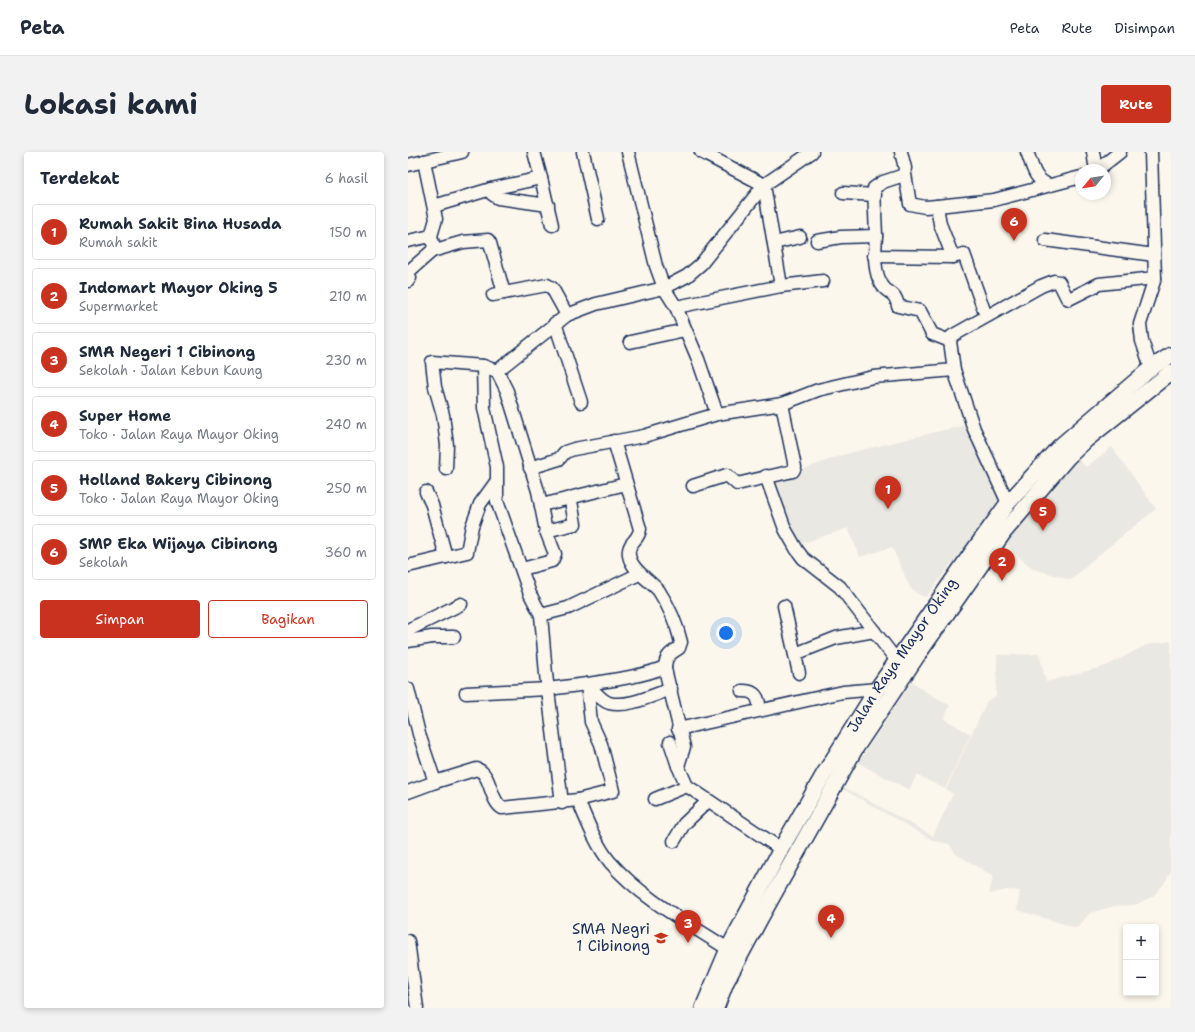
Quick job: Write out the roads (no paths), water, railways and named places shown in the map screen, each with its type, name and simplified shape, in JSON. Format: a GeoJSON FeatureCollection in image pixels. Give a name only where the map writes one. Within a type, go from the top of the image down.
{"type":"FeatureCollection","features":[{"type":"Feature","properties":{"kind":"main road","name":"Jalan Raya Mayor Oking"},"geometry":{"type":"LineString","coordinates":[[716,1008],[726,982],[835,783],[919,641],[1008,503],[1059,447],[1151,368],[1171,355]]}},
{"type":"Feature","properties":{"kind":"main road","name":"Jalan Raya Mayor Oking"},"geometry":{"type":"LineString","coordinates":[[703,1008],[728,949],[781,849],[824,774],[877,689],[897,660],[919,641],[1050,475],[1086,440],[1171,372]]}},
{"type":"Feature","properties":{"kind":"street"},"geometry":{"type":"LineString","coordinates":[[408,165],[425,158],[462,152]]}},
{"type":"Feature","properties":{"kind":"street"},"geometry":{"type":"LineString","coordinates":[[534,152],[552,225]]}},
{"type":"Feature","properties":{"kind":"street"},"geometry":{"type":"LineString","coordinates":[[583,152],[598,219]]}},
{"type":"Feature","properties":{"kind":"street"},"geometry":{"type":"LineString","coordinates":[[628,152],[656,266],[664,288],[676,307],[707,382],[717,414]]}},
{"type":"Feature","properties":{"kind":"street"},"geometry":{"type":"LineString","coordinates":[[701,152],[764,185]]}},
{"type":"Feature","properties":{"kind":"street"},"geometry":{"type":"LineString","coordinates":[[497,371],[567,315],[596,304],[664,288],[687,276],[701,264],[764,185],[812,152]]}},
{"type":"Feature","properties":{"kind":"street"},"geometry":{"type":"LineString","coordinates":[[901,152],[910,204],[925,207],[994,200],[1075,178]]}},
{"type":"Feature","properties":{"kind":"street"},"geometry":{"type":"LineString","coordinates":[[1027,152],[1034,174],[1038,179],[1049,185]]}},
{"type":"Feature","properties":{"kind":"street"},"geometry":{"type":"LineString","coordinates":[[1093,152],[1096,164]]}},
{"type":"Feature","properties":{"kind":"street"},"geometry":{"type":"LineString","coordinates":[[1105,164],[1120,152]]}},
{"type":"Feature","properties":{"kind":"street"},"geometry":{"type":"LineString","coordinates":[[1151,152],[1155,278],[1140,324],[1142,341],[1151,368]]}},
{"type":"Feature","properties":{"kind":"street"},"geometry":{"type":"LineString","coordinates":[[425,158],[436,219],[431,236],[432,251]]}},
{"type":"Feature","properties":{"kind":"street"},"geometry":{"type":"LineString","coordinates":[[905,174],[900,178],[874,188],[876,236],[874,256],[882,286],[896,296],[898,306],[920,312],[932,334],[950,341]]}},
{"type":"Feature","properties":{"kind":"street"},"geometry":{"type":"LineString","coordinates":[[434,206],[491,189],[541,178]]}},
{"type":"Feature","properties":{"kind":"street"},"geometry":{"type":"LineString","coordinates":[[764,185],[781,286]]}},
{"type":"Feature","properties":{"kind":"street"},"geometry":{"type":"LineString","coordinates":[[491,189],[492,194],[498,198],[548,205]]}},
{"type":"Feature","properties":{"kind":"street"},"geometry":{"type":"LineString","coordinates":[[843,193],[875,195]]}},
{"type":"Feature","properties":{"kind":"street"},"geometry":{"type":"LineString","coordinates":[[936,206],[940,224],[953,257]]}},
{"type":"Feature","properties":{"kind":"street"},"geometry":{"type":"LineString","coordinates":[[408,241],[431,236]]}},
{"type":"Feature","properties":{"kind":"street"},"geometry":{"type":"LineString","coordinates":[[774,243],[800,236]]}},
{"type":"Feature","properties":{"kind":"street"},"geometry":{"type":"LineString","coordinates":[[817,241],[840,237],[876,236]]}},
{"type":"Feature","properties":{"kind":"street"},"geometry":{"type":"LineString","coordinates":[[408,281],[410,278],[408,272],[432,251],[463,242],[488,240],[490,243],[498,294],[547,285],[552,288],[567,315]]}},
{"type":"Feature","properties":{"kind":"street"},"geometry":{"type":"LineString","coordinates":[[1045,240],[1154,255]]}},
{"type":"Feature","properties":{"kind":"street"},"geometry":{"type":"LineString","coordinates":[[874,256],[953,257],[964,254],[986,316]]}},
{"type":"Feature","properties":{"kind":"street"},"geometry":{"type":"LineString","coordinates":[[1008,503],[974,429],[954,370],[950,341],[955,333],[1041,286],[1054,281],[1059,282],[1067,298],[1069,299],[1099,284],[1155,278]]}},
{"type":"Feature","properties":{"kind":"street"},"geometry":{"type":"LineString","coordinates":[[676,307],[781,286],[823,281]]}},
{"type":"Feature","properties":{"kind":"street"},"geometry":{"type":"LineString","coordinates":[[555,324],[581,402]]}},
{"type":"Feature","properties":{"kind":"street"},"geometry":{"type":"LineString","coordinates":[[630,342],[685,330]]}},
{"type":"Feature","properties":{"kind":"street"},"geometry":{"type":"LineString","coordinates":[[446,469],[447,445],[443,416],[435,386],[432,362],[483,366],[497,371],[507,391],[541,505],[546,531],[555,554],[554,559],[522,569]]}},
{"type":"Feature","properties":{"kind":"street"},"geometry":{"type":"LineString","coordinates":[[483,366],[484,408],[496,457],[496,482],[499,512],[522,569],[530,594],[541,614],[548,689],[562,802]]}},
{"type":"Feature","properties":{"kind":"street"},"geometry":{"type":"LineString","coordinates":[[530,468],[559,459],[565,452],[644,436],[717,414],[782,404],[818,390],[873,377],[954,370]]}},
{"type":"Feature","properties":{"kind":"street"},"geometry":{"type":"LineString","coordinates":[[693,486],[727,475],[737,484],[766,476],[792,472],[795,467],[782,404]]}},
{"type":"Feature","properties":{"kind":"street"},"geometry":{"type":"LineString","coordinates":[[614,441],[640,529],[639,537],[632,544],[629,553],[639,574],[658,591],[679,636],[680,645],[667,656],[665,667],[684,750],[678,766]]}},
{"type":"Feature","properties":{"kind":"street"},"geometry":{"type":"LineString","coordinates":[[766,476],[786,529],[797,550],[803,558],[840,587],[897,660]]}},
{"type":"Feature","properties":{"kind":"street"},"geometry":{"type":"LineString","coordinates":[[408,566],[469,550],[472,526],[480,504],[496,482]]}},
{"type":"Feature","properties":{"kind":"street"},"geometry":{"type":"LineString","coordinates":[[541,505],[626,484]]}},
{"type":"Feature","properties":{"kind":"street"},"geometry":{"type":"LineString","coordinates":[[426,492],[432,505],[446,557]]}},
{"type":"Feature","properties":{"kind":"street"},"geometry":{"type":"LineString","coordinates":[[546,531],[575,524],[571,498]]}},
{"type":"Feature","properties":{"kind":"street"},"geometry":{"type":"LineString","coordinates":[[541,614],[565,609],[639,574]]}},
{"type":"Feature","properties":{"kind":"street"},"geometry":{"type":"LineString","coordinates":[[408,630],[461,604]]}},
{"type":"Feature","properties":{"kind":"street"},"geometry":{"type":"LineString","coordinates":[[784,606],[799,673]]}},
{"type":"Feature","properties":{"kind":"street"},"geometry":{"type":"LineString","coordinates":[[795,654],[836,638],[874,631]]}},
{"type":"Feature","properties":{"kind":"street"},"geometry":{"type":"LineString","coordinates":[[408,641],[432,637],[454,637]]}},
{"type":"Feature","properties":{"kind":"street"},"geometry":{"type":"LineString","coordinates":[[466,693],[548,689],[587,684],[622,679],[665,667]]}},
{"type":"Feature","properties":{"kind":"street"},"geometry":{"type":"LineString","coordinates":[[587,684],[602,699],[610,703],[626,703],[640,700],[671,689]]}},
{"type":"Feature","properties":{"kind":"street"},"geometry":{"type":"LineString","coordinates":[[408,792],[477,769],[484,775],[496,804],[502,808],[578,800],[611,793],[614,790],[601,744],[591,722],[587,684]]}},
{"type":"Feature","properties":{"kind":"street"},"geometry":{"type":"LineString","coordinates":[[678,729],[843,692],[877,689]]}},
{"type":"Feature","properties":{"kind":"street"},"geometry":{"type":"LineString","coordinates":[[408,690],[414,736],[435,782]]}},
{"type":"Feature","properties":{"kind":"street"},"geometry":{"type":"LineString","coordinates":[[742,691],[754,693],[758,698],[759,710]]}},
{"type":"Feature","properties":{"kind":"street"},"geometry":{"type":"LineString","coordinates":[[670,742],[687,786],[781,849]]}},
{"type":"Feature","properties":{"kind":"street"},"geometry":{"type":"LineString","coordinates":[[655,799],[687,786]]}},
{"type":"Feature","properties":{"kind":"street"},"geometry":{"type":"LineString","coordinates":[[578,800],[602,851],[620,872],[662,906],[728,949]]}},
{"type":"Feature","properties":{"kind":"street"},"geometry":{"type":"LineString","coordinates":[[674,841],[684,824],[708,801]]}},
{"type":"Feature","properties":{"kind":"street"},"geometry":{"type":"LineString","coordinates":[[408,941],[417,1008]]}},
{"type":"Feature","properties":{"kind":"place","name":"SMP Eka Wijaya Cibinong"},"geometry":{"type":"Point","coordinates":[1014,241]}},
{"type":"Feature","properties":{"kind":"place","name":"Rumah Sakit Bina Husada"},"geometry":{"type":"Point","coordinates":[888,509]}},
{"type":"Feature","properties":{"kind":"place","name":"Holland Bakery Cibinong"},"geometry":{"type":"Point","coordinates":[1043,531]}},
{"type":"Feature","properties":{"kind":"place","name":"Indomart Mayor Oking 5"},"geometry":{"type":"Point","coordinates":[1002,581]}},
{"type":"Feature","properties":{"kind":"place","name":"SMA Negri 1 Cibinong"},"geometry":{"type":"Point","coordinates":[661,938]}},
{"type":"Feature","properties":{"kind":"place","name":"Super Home"},"geometry":{"type":"Point","coordinates":[831,938]}},
{"type":"Feature","properties":{"kind":"place","name":"SMA Negeri 1 Cibinong"},"geometry":{"type":"Point","coordinates":[688,943]}}]}
